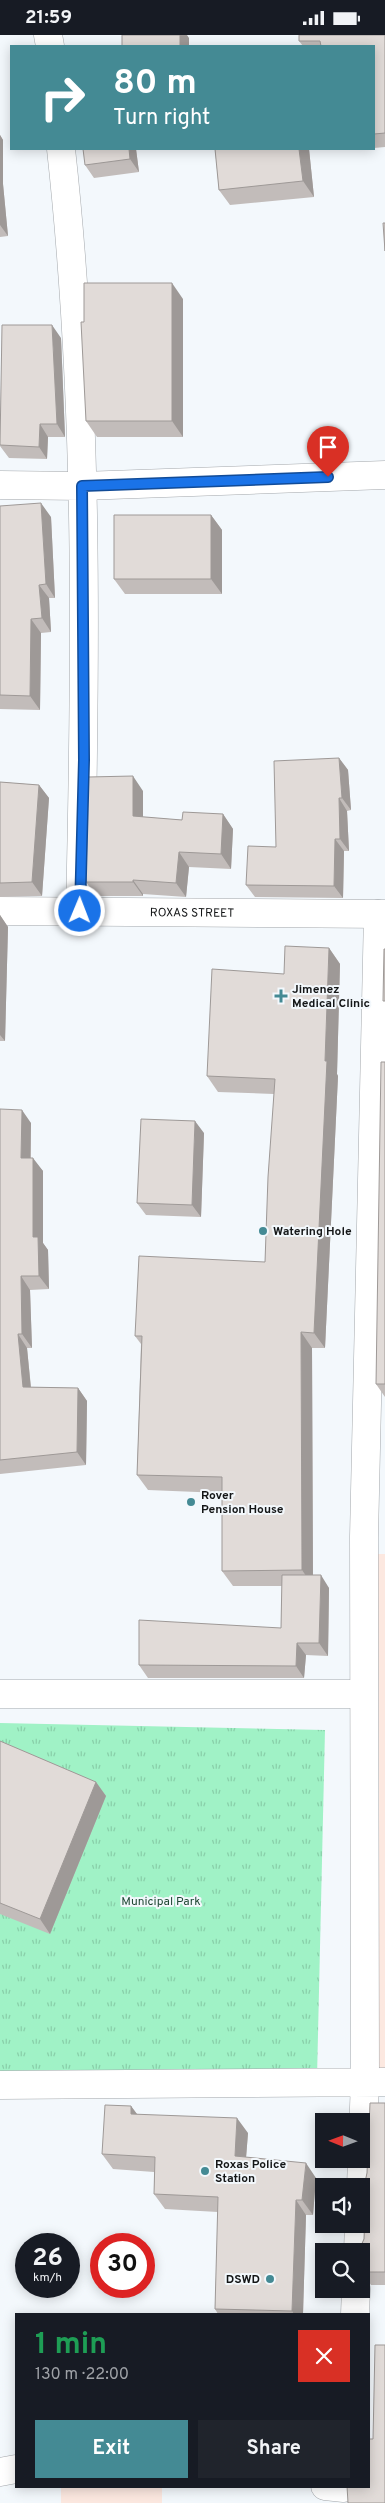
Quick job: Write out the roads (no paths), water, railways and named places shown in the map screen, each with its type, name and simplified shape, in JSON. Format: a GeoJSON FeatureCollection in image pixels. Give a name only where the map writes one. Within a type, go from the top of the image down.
{"type":"FeatureCollection","features":[{"type":"Feature","properties":{"kind":"street"},"geometry":{"type":"LineString","coordinates":[[61,150],[72,249],[82,486],[84,760],[80,911]]}},
{"type":"Feature","properties":{"kind":"street"},"geometry":{"type":"LineString","coordinates":[[0,485],[82,486],[385,475]]}},
{"type":"Feature","properties":{"kind":"street","name":"ROXAS STREET"},"geometry":{"type":"LineString","coordinates":[[0,911],[381,914]]}},
{"type":"Feature","properties":{"kind":"street"},"geometry":{"type":"LineString","coordinates":[[362,2178],[375,2081],[362,1693],[374,1536],[381,914]]}},
{"type":"Feature","properties":{"kind":"street"},"geometry":{"type":"LineString","coordinates":[[0,1694],[362,1693]]}},
{"type":"Feature","properties":{"kind":"street"},"geometry":{"type":"LineString","coordinates":[[0,2085],[375,2081]]}},
{"type":"Feature","properties":{"kind":"street"},"geometry":{"type":"LineString","coordinates":[[355,2313],[356,2298]]}},
{"type":"Feature","properties":{"kind":"street"},"geometry":{"type":"LineString","coordinates":[[0,2473],[15,2469]]}},
{"type":"Feature","properties":{"kind":"place","name":"Jimenez Medical Clinic"},"geometry":{"type":"Point","coordinates":[281,996]}},
{"type":"Feature","properties":{"kind":"place","name":"Watering Hole"},"geometry":{"type":"Point","coordinates":[263,1231]}},
{"type":"Feature","properties":{"kind":"place","name":"Rover Pension House"},"geometry":{"type":"Point","coordinates":[191,1502]}},
{"type":"Feature","properties":{"kind":"place","name":"Roxas Police Station"},"geometry":{"type":"Point","coordinates":[205,2171]}},
{"type":"Feature","properties":{"kind":"place","name":"DSWD"},"geometry":{"type":"Point","coordinates":[270,2279]}},
{"type":"Feature","properties":{"kind":"park label","name":"Municipal Park"},"geometry":{"type":"Point","coordinates":[161,1901]}}]}
